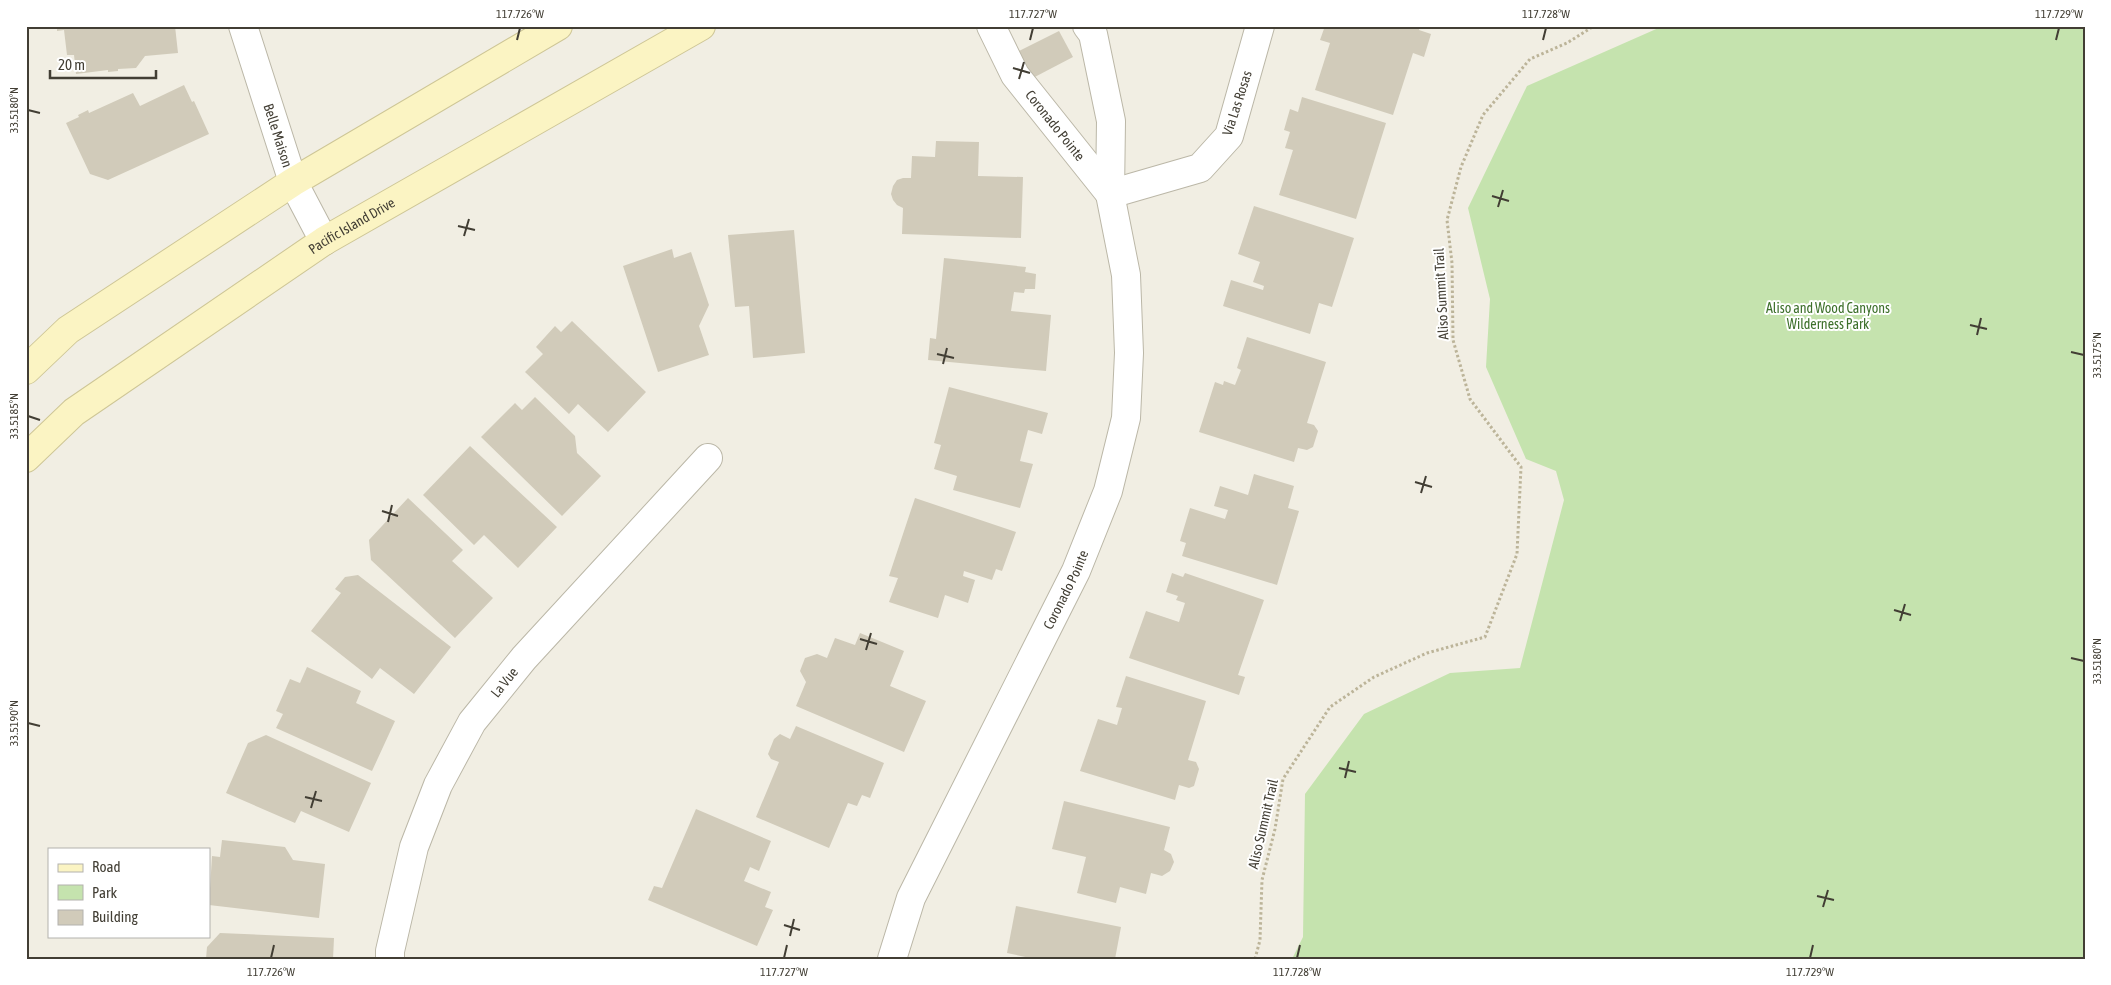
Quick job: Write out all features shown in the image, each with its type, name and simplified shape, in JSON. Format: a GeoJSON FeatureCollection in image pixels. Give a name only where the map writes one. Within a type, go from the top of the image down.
{"type":"FeatureCollection","features":[{"type":"Feature","properties":{"kind":"main road"},"geometry":{"type":"LineString","coordinates":[[26,370],[68,330],[293,182],[558,26]]}},
{"type":"Feature","properties":{"kind":"main road","name":"Pacific Island Drive"},"geometry":{"type":"LineString","coordinates":[[26,458],[74,412],[324,241],[701,26]]}},
{"type":"Feature","properties":{"kind":"street","name":"Belle Maison"},"geometry":{"type":"LineString","coordinates":[[243,26],[293,182],[324,241]]}},
{"type":"Feature","properties":{"kind":"street","name":"Coronado Pointe"},"geometry":{"type":"LineString","coordinates":[[991,26],[1015,75],[1110,194]]}},
{"type":"Feature","properties":{"kind":"street","name":"Coronado Pointe"},"geometry":{"type":"LineString","coordinates":[[892,959],[911,898],[1076,571],[1108,491],[1126,418],[1130,353],[1126,275],[1110,194],[1111,121],[1093,34],[1087,26]]}},
{"type":"Feature","properties":{"kind":"street","name":"Via Las Rosas"},"geometry":{"type":"LineString","coordinates":[[1110,194],[1200,168],[1229,136],[1260,26]]}},
{"type":"Feature","properties":{"kind":"street","name":"La Vue"},"geometry":{"type":"LineString","coordinates":[[390,959],[390,951],[414,847],[438,785],[472,722],[524,658],[708,458]]}},
{"type":"Feature","properties":{"kind":"path","name":"Aliso Summit Trail"},"geometry":{"type":"LineString","coordinates":[[1255,959],[1260,940],[1262,880],[1275,829],[1283,779],[1288,771],[1330,707],[1374,677],[1427,653],[1485,637],[1517,554],[1521,468],[1470,399],[1453,340],[1452,263],[1447,220],[1461,167],[1483,115],[1530,59],[1567,43],[1594,26]]}},
{"type":"Feature","properties":{"kind":"green space","name":"Aliso and Wood Canyons Wilderness Park"},"geometry":{"type":"Polygon","coordinates":[[[1663,26],[2085,26],[2085,959],[1292,959],[1303,937],[1305,794],[1364,714],[1450,673],[1520,668],[1564,500],[1556,471],[1526,459],[1486,367],[1490,299],[1468,208],[1527,86],[1663,26]]]}},
{"type":"Feature","properties":{"kind":"building"},"geometry":{"type":"Polygon","coordinates":[[[57,26],[175,26],[178,53],[145,56],[136,68],[76,74],[74,55],[67,55],[64,30],[57,31],[57,26]]]}},
{"type":"Feature","properties":{"kind":"building"},"geometry":{"type":"Polygon","coordinates":[[[1325,26],[1420,26],[1419,30],[1431,34],[1424,57],[1413,53],[1393,115],[1315,90],[1330,43],[1320,40],[1325,26]]]}},
{"type":"Feature","properties":{"kind":"building"},"geometry":{"type":"Polygon","coordinates":[[[1059,31],[1073,57],[1029,80],[1015,53],[1059,31]]]}},
{"type":"Feature","properties":{"kind":"building"},"geometry":{"type":"Polygon","coordinates":[[[184,85],[192,102],[194,101],[209,134],[108,180],[90,174],[66,123],[88,110],[89,113],[133,93],[140,106],[184,85]]]}},
{"type":"Feature","properties":{"kind":"building"},"geometry":{"type":"Polygon","coordinates":[[[1302,97],[1386,123],[1356,219],[1279,195],[1293,150],[1285,148],[1290,132],[1284,130],[1290,109],[1298,112],[1302,97]]]}},
{"type":"Feature","properties":{"kind":"building"},"geometry":{"type":"Polygon","coordinates":[[[936,141],[979,142],[978,176],[1023,177],[1021,238],[902,234],[903,208],[893,200],[891,194],[893,186],[897,180],[911,178],[912,156],[935,157],[936,141]]]}},
{"type":"Feature","properties":{"kind":"building"},"geometry":{"type":"Polygon","coordinates":[[[1254,206],[1354,238],[1332,307],[1319,303],[1310,334],[1223,306],[1231,280],[1263,290],[1264,286],[1253,282],[1260,262],[1238,254],[1254,206]]]}},
{"type":"Feature","properties":{"kind":"building"},"geometry":{"type":"Polygon","coordinates":[[[794,230],[805,353],[753,358],[749,306],[735,307],[728,235],[794,230]]]}},
{"type":"Feature","properties":{"kind":"building"},"geometry":{"type":"Polygon","coordinates":[[[672,249],[674,258],[691,252],[709,305],[699,326],[709,355],[658,372],[623,266],[672,249]]]}},
{"type":"Feature","properties":{"kind":"building"},"geometry":{"type":"Polygon","coordinates":[[[944,258],[1026,267],[1025,272],[1036,274],[1035,289],[1025,289],[1024,293],[1014,292],[1011,311],[1051,315],[1046,371],[928,360],[930,338],[936,339],[944,258]]]}},
{"type":"Feature","properties":{"kind":"building"},"geometry":{"type":"Polygon","coordinates":[[[572,321],[646,392],[608,432],[578,404],[569,414],[525,372],[543,354],[536,347],[555,326],[561,332],[572,321]]]}},
{"type":"Feature","properties":{"kind":"building"},"geometry":{"type":"Polygon","coordinates":[[[1247,337],[1326,362],[1307,423],[1314,425],[1318,431],[1313,447],[1307,450],[1298,448],[1294,462],[1199,432],[1215,382],[1223,385],[1224,381],[1235,385],[1241,370],[1237,368],[1247,337]]]}},
{"type":"Feature","properties":{"kind":"building"},"geometry":{"type":"Polygon","coordinates":[[[949,387],[1048,413],[1042,434],[1028,430],[1020,461],[1033,464],[1020,508],[953,490],[957,476],[934,469],[941,445],[934,443],[949,387]]]}},
{"type":"Feature","properties":{"kind":"building"},"geometry":{"type":"Polygon","coordinates":[[[535,397],[575,436],[577,453],[601,476],[562,516],[481,437],[515,403],[522,410],[535,397]]]}},
{"type":"Feature","properties":{"kind":"building"},"geometry":{"type":"Polygon","coordinates":[[[470,446],[557,527],[518,568],[484,535],[474,545],[423,495],[470,446]]]}},
{"type":"Feature","properties":{"kind":"building"},"geometry":{"type":"Polygon","coordinates":[[[1254,474],[1294,486],[1288,508],[1299,511],[1277,585],[1182,556],[1186,543],[1180,541],[1190,508],[1225,519],[1228,510],[1214,506],[1220,486],[1248,495],[1254,474]]]}},
{"type":"Feature","properties":{"kind":"building"},"geometry":{"type":"Polygon","coordinates":[[[408,498],[463,550],[452,561],[493,598],[455,638],[371,560],[369,540],[408,498]]]}},
{"type":"Feature","properties":{"kind":"building"},"geometry":{"type":"Polygon","coordinates":[[[915,498],[1016,532],[1002,571],[996,569],[992,580],[964,571],[963,576],[975,580],[968,603],[945,595],[938,618],[889,602],[898,578],[889,576],[915,498]]]}},
{"type":"Feature","properties":{"kind":"building"},"geometry":{"type":"Polygon","coordinates":[[[1172,573],[1183,577],[1185,573],[1264,600],[1238,675],[1245,677],[1239,695],[1129,658],[1146,611],[1179,622],[1185,603],[1176,600],[1178,596],[1166,592],[1172,573]]]}},
{"type":"Feature","properties":{"kind":"building"},"geometry":{"type":"Polygon","coordinates":[[[358,575],[451,647],[414,694],[380,668],[372,679],[311,631],[341,593],[335,589],[345,577],[358,575]]]}},
{"type":"Feature","properties":{"kind":"building"},"geometry":{"type":"Polygon","coordinates":[[[860,633],[904,651],[890,686],[926,701],[904,752],[796,706],[806,682],[800,671],[805,658],[817,654],[827,658],[835,638],[855,645],[860,633]]]}},
{"type":"Feature","properties":{"kind":"building"},"geometry":{"type":"Polygon","coordinates":[[[307,667],[361,691],[356,703],[395,721],[372,771],[276,728],[283,714],[276,711],[290,679],[300,683],[307,667]]]}},
{"type":"Feature","properties":{"kind":"building"},"geometry":{"type":"Polygon","coordinates":[[[1126,676],[1206,701],[1188,760],[1196,762],[1199,769],[1194,786],[1189,788],[1179,785],[1175,800],[1080,771],[1098,719],[1117,725],[1122,708],[1116,707],[1126,676]]]}},
{"type":"Feature","properties":{"kind":"building"},"geometry":{"type":"Polygon","coordinates":[[[796,726],[884,763],[870,798],[862,795],[857,806],[848,803],[829,848],[756,817],[779,762],[771,759],[768,754],[774,739],[780,734],[790,739],[796,726]]]}},
{"type":"Feature","properties":{"kind":"building"},"geometry":{"type":"Polygon","coordinates":[[[266,735],[371,783],[349,832],[301,811],[295,823],[226,793],[248,743],[266,735]]]}},
{"type":"Feature","properties":{"kind":"building"},"geometry":{"type":"Polygon","coordinates":[[[1064,801],[1170,827],[1164,850],[1171,854],[1174,862],[1170,871],[1162,876],[1151,873],[1146,894],[1120,887],[1116,903],[1077,893],[1086,857],[1052,849],[1064,801]]]}},
{"type":"Feature","properties":{"kind":"building"},"geometry":{"type":"Polygon","coordinates":[[[696,809],[771,841],[759,871],[750,867],[744,881],[771,892],[765,907],[773,910],[757,946],[648,900],[654,886],[662,888],[696,809]]]}},
{"type":"Feature","properties":{"kind":"building"},"geometry":{"type":"Polygon","coordinates":[[[222,840],[285,847],[293,860],[325,864],[319,918],[210,905],[212,856],[220,857],[222,840]]]}},
{"type":"Feature","properties":{"kind":"building"},"geometry":{"type":"Polygon","coordinates":[[[1016,906],[1121,927],[1115,959],[1035,959],[1007,953],[1016,906]]]}},
{"type":"Feature","properties":{"kind":"building"},"geometry":{"type":"Polygon","coordinates":[[[220,933],[334,938],[333,959],[206,959],[207,947],[220,933]]]}}]}
